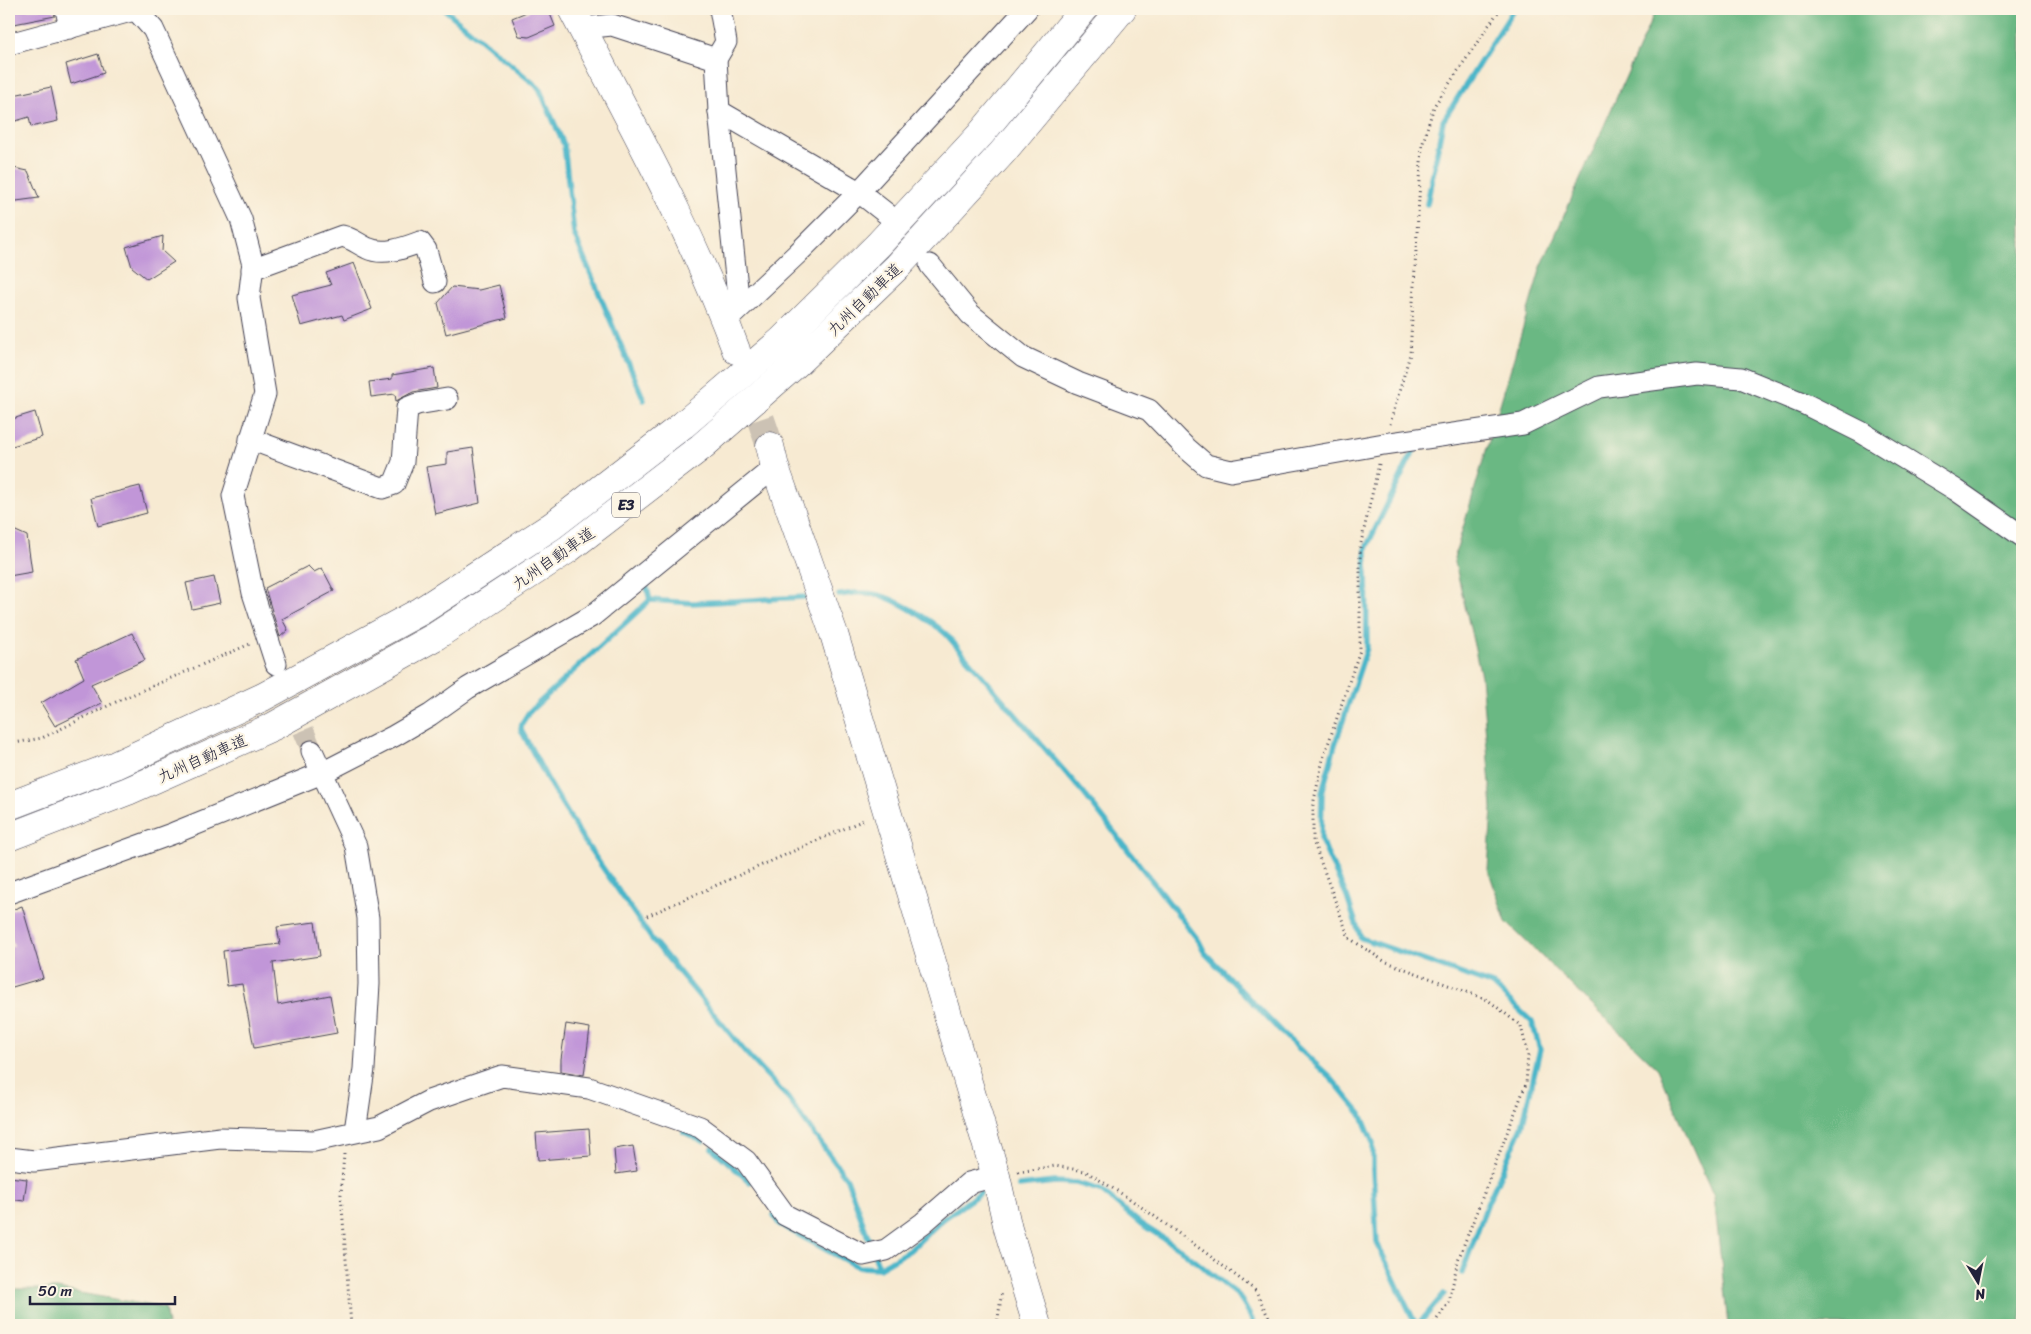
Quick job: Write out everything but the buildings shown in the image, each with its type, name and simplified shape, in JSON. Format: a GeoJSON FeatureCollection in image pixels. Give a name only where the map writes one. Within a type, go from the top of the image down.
{"type":"FeatureCollection","features":[{"type":"Feature","properties":{"kind":"main road","name":"九州自動車道"},"geometry":{"type":"LineString","coordinates":[[9,806],[116,765],[263,697],[422,610],[552,526],[683,425],[780,341],[878,245],[980,134],[1084,9]]}},
{"type":"Feature","properties":{"kind":"main road","name":"九州自動車道"},"geometry":{"type":"LineString","coordinates":[[9,837],[128,791],[274,726],[436,636],[567,550],[702,447],[797,363],[891,273],[1002,153],[1122,9]]}},
{"type":"Feature","properties":{"kind":"main road"},"geometry":{"type":"LineString","coordinates":[[577,18],[732,314],[736,350]]}},
{"type":"Feature","properties":{"kind":"main road"},"geometry":{"type":"LineString","coordinates":[[773,457],[834,634],[996,1176],[1010,1236],[1037,1325]]}},
{"type":"Feature","properties":{"kind":"street"},"geometry":{"type":"LineString","coordinates":[[9,44],[68,19],[137,9],[153,29],[241,219],[252,269],[249,298],[264,394],[234,496],[253,593],[276,664]]}},
{"type":"Feature","properties":{"kind":"street"},"geometry":{"type":"LineString","coordinates":[[720,9],[726,42],[716,59],[732,314]]}},
{"type":"Feature","properties":{"kind":"street"},"geometry":{"type":"LineString","coordinates":[[732,314],[797,254],[859,192],[1027,9]]}},
{"type":"Feature","properties":{"kind":"street"},"geometry":{"type":"LineString","coordinates":[[577,18],[612,25],[716,59]]}},
{"type":"Feature","properties":{"kind":"street"},"geometry":{"type":"LineString","coordinates":[[719,111],[859,192],[887,214]]}},
{"type":"Feature","properties":{"kind":"street"},"geometry":{"type":"LineString","coordinates":[[252,269],[342,236],[351,238],[368,249],[382,251],[404,249],[420,242],[426,250],[435,282]]}},
{"type":"Feature","properties":{"kind":"street"},"geometry":{"type":"LineString","coordinates":[[930,265],[970,314],[1023,357],[1078,383],[1149,410],[1184,446],[1206,465],[1232,471],[1384,444],[1523,424],[1598,387],[1697,374],[1741,378],[1806,405],[1861,432],[1956,490],[2022,536]]}},
{"type":"Feature","properties":{"kind":"street"},"geometry":{"type":"LineString","coordinates":[[250,439],[382,488],[394,484],[403,462],[406,408],[417,404],[447,399]]}},
{"type":"Feature","properties":{"kind":"street"},"geometry":{"type":"LineString","coordinates":[[9,893],[174,833],[322,773],[394,736],[468,688],[592,616],[773,457]]}},
{"type":"Feature","properties":{"kind":"street"},"geometry":{"type":"LineString","coordinates":[[312,752],[356,846],[368,918],[369,984],[365,1060],[355,1131]]}},
{"type":"Feature","properties":{"kind":"street"},"geometry":{"type":"LineString","coordinates":[[9,1158],[34,1161],[220,1138],[314,1141],[380,1127],[429,1102],[502,1076],[589,1088],[700,1126],[746,1161],[785,1215],[863,1255],[886,1250],[923,1223],[969,1182],[996,1176]]}},
{"type":"Feature","properties":{"kind":"path"},"geometry":{"type":"LineString","coordinates":[[1433,1325],[1449,1302],[1458,1260],[1526,1084],[1528,1055],[1521,1026],[1488,1000],[1384,961],[1348,938],[1313,841],[1313,805],[1322,759],[1360,650],[1360,547],[1384,444],[1410,354],[1422,146],[1434,106],[1500,9]]}},
{"type":"Feature","properties":{"kind":"path"},"geometry":{"type":"LineString","coordinates":[[9,744],[42,738],[120,700],[268,636]]}},
{"type":"Feature","properties":{"kind":"path"},"geometry":{"type":"LineString","coordinates":[[647,916],[887,810]]}},
{"type":"Feature","properties":{"kind":"path"},"geometry":{"type":"LineString","coordinates":[[343,1157],[341,1194],[351,1325]]}},
{"type":"Feature","properties":{"kind":"path"},"geometry":{"type":"LineString","coordinates":[[996,1176],[1054,1166],[1085,1171],[1202,1250],[1256,1291],[1272,1325]]}},
{"type":"Feature","properties":{"kind":"green space"},"geometry":{"type":"Polygon","coordinates":[[[1656,9],[2022,9],[2022,1325],[1728,1325],[1714,1197],[1658,1069],[1506,922],[1488,869],[1492,808],[1481,676],[1454,558],[1541,267],[1656,9]]]}},
{"type":"Feature","properties":{"kind":"green space"},"geometry":{"type":"Polygon","coordinates":[[[9,1289],[57,1289],[165,1308],[168,1325],[9,1325],[9,1289]]]}},
{"type":"Feature","properties":{"kind":"waterway"},"geometry":{"type":"LineString","coordinates":[[444,9],[539,88],[564,145],[574,234],[644,400]]}},
{"type":"Feature","properties":{"kind":"waterway"},"geometry":{"type":"LineString","coordinates":[[1427,204],[1443,121],[1514,9]]}},
{"type":"Feature","properties":{"kind":"waterway"},"geometry":{"type":"LineString","coordinates":[[1414,450],[1366,548],[1367,648],[1335,745],[1322,793],[1321,840],[1347,897],[1361,938],[1493,985],[1532,1022],[1540,1049],[1522,1127],[1488,1202],[1462,1273]]}},
{"type":"Feature","properties":{"kind":"waterway"},"geometry":{"type":"LineString","coordinates":[[647,588],[650,600]]}},
{"type":"Feature","properties":{"kind":"waterway"},"geometry":{"type":"LineString","coordinates":[[839,595],[853,593],[876,594],[898,602],[930,621],[946,634],[1085,795],[1199,941],[1205,953],[1282,1033],[1331,1078],[1361,1114],[1373,1143],[1377,1243],[1416,1325]]}},
{"type":"Feature","properties":{"kind":"waterway"},"geometry":{"type":"LineString","coordinates":[[804,597],[693,603],[650,600],[529,712],[522,723],[521,730],[583,839],[651,938],[747,1054],[787,1097],[847,1179],[879,1268]]}},
{"type":"Feature","properties":{"kind":"waterway"},"geometry":{"type":"LineString","coordinates":[[482,1093],[512,1086]]}},
{"type":"Feature","properties":{"kind":"waterway"},"geometry":{"type":"LineString","coordinates":[[684,1132],[703,1141]]}},
{"type":"Feature","properties":{"kind":"waterway"},"geometry":{"type":"LineString","coordinates":[[712,1148],[750,1182]]}},
{"type":"Feature","properties":{"kind":"waterway"},"geometry":{"type":"LineString","coordinates":[[1019,1186],[1055,1182],[1076,1183],[1100,1190],[1141,1224],[1180,1249],[1239,1296],[1255,1325]]}},
{"type":"Feature","properties":{"kind":"waterway"},"geometry":{"type":"LineString","coordinates":[[774,1216],[779,1224],[858,1267],[879,1268],[910,1250],[942,1220],[980,1193]]}},
{"type":"Feature","properties":{"kind":"waterway"},"geometry":{"type":"LineString","coordinates":[[1418,1325],[1444,1294]]}},
{"type":"Feature","properties":{"kind":"tunnel"},"geometry":{"type":"LineString","coordinates":[[747,379],[770,446]]}},
{"type":"Feature","properties":{"kind":"tunnel"},"geometry":{"type":"LineString","coordinates":[[279,671],[312,751]]}}]}
